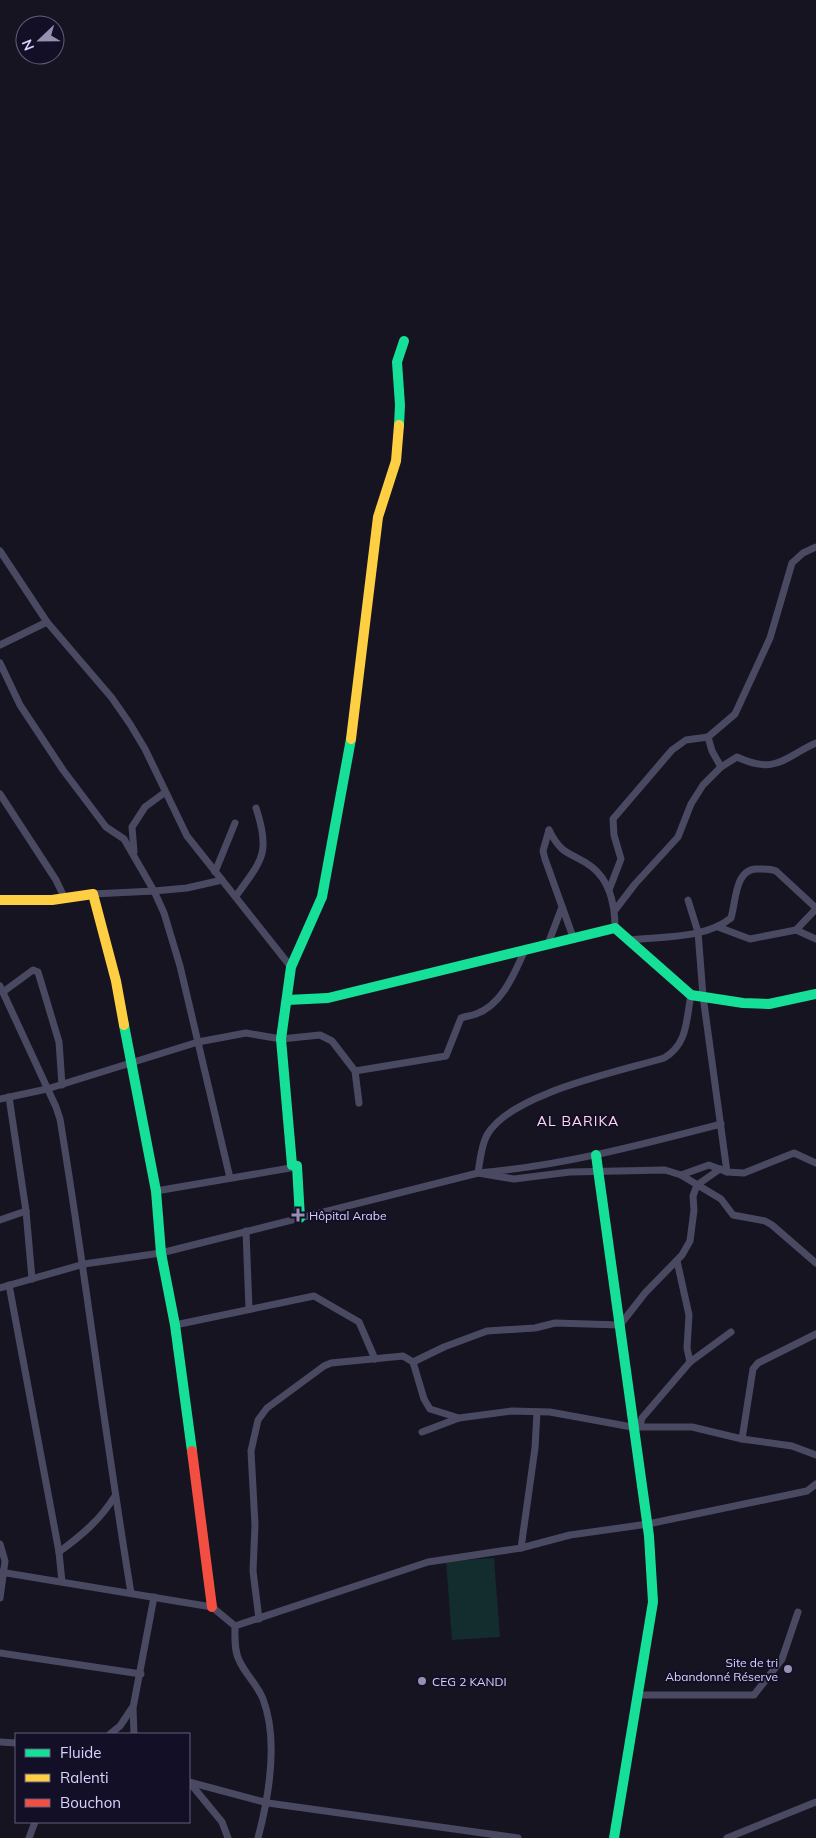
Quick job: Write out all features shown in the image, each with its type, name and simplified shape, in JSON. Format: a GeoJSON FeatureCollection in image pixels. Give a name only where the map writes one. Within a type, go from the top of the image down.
{"type":"FeatureCollection","features":[{"type":"Feature","properties":{"kind":"street"},"geometry":{"type":"LineString","coordinates":[[297,1166],[292,1165],[281,1039],[286,1000],[291,967],[322,897],[355,714],[356,684],[368,611],[378,517],[396,461],[400,405],[398,362],[404,341]]}},
{"type":"Feature","properties":{"kind":"street"},"geometry":{"type":"LineString","coordinates":[[608,890],[621,859],[614,835],[613,819],[672,750],[686,740],[708,737],[735,714],[770,638],[792,563],[802,553],[816,547]]}},
{"type":"Feature","properties":{"kind":"street"},"geometry":{"type":"LineString","coordinates":[[0,551],[47,622],[112,698],[145,749],[164,793],[187,836],[291,967]]}},
{"type":"Feature","properties":{"kind":"street"},"geometry":{"type":"LineString","coordinates":[[0,645],[47,622]]}},
{"type":"Feature","properties":{"kind":"street"},"geometry":{"type":"LineString","coordinates":[[0,663],[20,705],[63,770],[106,827],[124,839],[154,891],[173,939],[230,1178]]}},
{"type":"Feature","properties":{"kind":"street"},"geometry":{"type":"LineString","coordinates":[[708,737],[712,751],[721,767]]}},
{"type":"Feature","properties":{"kind":"street"},"geometry":{"type":"LineString","coordinates":[[615,910],[635,884],[678,837],[691,804],[703,785],[721,767],[737,757],[751,763],[773,765],[816,743]]}},
{"type":"Feature","properties":{"kind":"street"},"geometry":{"type":"LineString","coordinates":[[135,858],[132,827],[145,807],[164,793]]}},
{"type":"Feature","properties":{"kind":"street"},"geometry":{"type":"LineString","coordinates":[[0,794],[56,880],[65,899]]}},
{"type":"Feature","properties":{"kind":"street"},"geometry":{"type":"LineString","coordinates":[[236,896],[257,866],[265,844],[264,832],[256,808]]}},
{"type":"Feature","properties":{"kind":"street"},"geometry":{"type":"LineString","coordinates":[[215,872],[235,823]]}},
{"type":"Feature","properties":{"kind":"street"},"geometry":{"type":"LineString","coordinates":[[573,937],[543,851],[549,830],[564,852],[593,868],[608,890],[615,910],[615,928]]}},
{"type":"Feature","properties":{"kind":"street"},"geometry":{"type":"LineString","coordinates":[[632,940],[698,932],[718,927],[731,918],[741,876],[750,870],[770,868],[776,871],[816,909],[796,930]]}},
{"type":"Feature","properties":{"kind":"street"},"geometry":{"type":"LineString","coordinates":[[0,900],[65,899],[93,894],[154,891],[187,888],[222,880]]}},
{"type":"Feature","properties":{"kind":"street"},"geometry":{"type":"LineString","coordinates":[[93,894],[116,981],[130,1063],[156,1191],[161,1253],[175,1325],[212,1606]]}},
{"type":"Feature","properties":{"kind":"street"},"geometry":{"type":"LineString","coordinates":[[688,900],[698,932],[703,996],[721,1124],[724,1171]]}},
{"type":"Feature","properties":{"kind":"street"},"geometry":{"type":"LineString","coordinates":[[548,944],[562,907]]}},
{"type":"Feature","properties":{"kind":"street"},"geometry":{"type":"LineString","coordinates":[[718,927],[750,939],[796,930],[816,939]]}},
{"type":"Feature","properties":{"kind":"street"},"geometry":{"type":"LineString","coordinates":[[286,1000],[328,998],[524,952],[573,937],[615,928],[632,940],[692,995],[743,1003],[769,1004],[816,994]]}},
{"type":"Feature","properties":{"kind":"street"},"geometry":{"type":"LineString","coordinates":[[355,1071],[446,1056],[461,1018],[486,1009],[498,998],[513,977],[524,952]]}},
{"type":"Feature","properties":{"kind":"street"},"geometry":{"type":"LineString","coordinates":[[62,1085],[59,1042],[38,972],[33,970],[1,989],[60,1119],[84,1264],[115,1496],[132,1594]]}},
{"type":"Feature","properties":{"kind":"street"},"geometry":{"type":"LineString","coordinates":[[478,1173],[486,1137],[495,1125],[512,1110],[554,1091],[664,1058],[673,1053],[682,1040],[692,995]]}},
{"type":"Feature","properties":{"kind":"street"},"geometry":{"type":"LineString","coordinates":[[0,1099],[62,1085],[198,1042],[236,1034],[281,1039],[320,1035],[332,1041],[355,1071],[359,1103]]}},
{"type":"Feature","properties":{"kind":"street"},"geometry":{"type":"LineString","coordinates":[[9,1097],[26,1212],[32,1279]]}},
{"type":"Feature","properties":{"kind":"street"},"geometry":{"type":"LineString","coordinates":[[0,1288],[84,1264],[161,1253],[478,1173],[521,1169],[596,1156],[721,1124]]}},
{"type":"Feature","properties":{"kind":"street"},"geometry":{"type":"LineString","coordinates":[[681,1175],[700,1167],[709,1166],[724,1171],[744,1173],[794,1153],[816,1163]]}},
{"type":"Feature","properties":{"kind":"street"},"geometry":{"type":"LineString","coordinates":[[596,1156],[636,1427],[654,1568],[653,1602],[614,1838]]}},
{"type":"Feature","properties":{"kind":"street"},"geometry":{"type":"LineString","coordinates":[[156,1191],[297,1166]]}},
{"type":"Feature","properties":{"kind":"street"},"geometry":{"type":"LineString","coordinates":[[297,1166],[300,1218]]}},
{"type":"Feature","properties":{"kind":"street"},"geometry":{"type":"LineString","coordinates":[[478,1173],[514,1179],[598,1170],[665,1170],[681,1175],[720,1199],[733,1215],[765,1221],[772,1225],[816,1262]]}},
{"type":"Feature","properties":{"kind":"street"},"geometry":{"type":"LineString","coordinates":[[620,1325],[645,1293],[677,1261],[690,1241],[694,1210],[693,1196],[697,1184],[724,1171]]}},
{"type":"Feature","properties":{"kind":"street"},"geometry":{"type":"LineString","coordinates":[[0,1220],[26,1212]]}},
{"type":"Feature","properties":{"kind":"street"},"geometry":{"type":"LineString","coordinates":[[246,1231],[249,1308]]}},
{"type":"Feature","properties":{"kind":"street"},"geometry":{"type":"LineString","coordinates":[[677,1261],[689,1316],[687,1348],[690,1362]]}},
{"type":"Feature","properties":{"kind":"street"},"geometry":{"type":"LineString","coordinates":[[9,1286],[59,1552],[62,1582]]}},
{"type":"Feature","properties":{"kind":"street"},"geometry":{"type":"LineString","coordinates":[[175,1325],[308,1296],[320,1298],[358,1322],[375,1359]]}},
{"type":"Feature","properties":{"kind":"street"},"geometry":{"type":"LineString","coordinates":[[413,1362],[444,1347],[487,1331],[535,1328],[555,1323],[620,1325]]}},
{"type":"Feature","properties":{"kind":"street"},"geometry":{"type":"LineString","coordinates":[[636,1427],[690,1362],[731,1332]]}},
{"type":"Feature","properties":{"kind":"street"},"geometry":{"type":"LineString","coordinates":[[742,1439],[753,1369],[758,1362],[816,1334]]}},
{"type":"Feature","properties":{"kind":"street"},"geometry":{"type":"LineString","coordinates":[[259,1619],[253,1572],[255,1525],[251,1451],[258,1420],[267,1408],[324,1366],[404,1356],[413,1362],[424,1399],[430,1409],[459,1418]]}},
{"type":"Feature","properties":{"kind":"street"},"geometry":{"type":"LineString","coordinates":[[422,1432],[459,1418],[512,1411],[550,1412],[636,1427],[692,1428],[742,1439],[792,1446],[816,1454]]}},
{"type":"Feature","properties":{"kind":"street"},"geometry":{"type":"LineString","coordinates":[[521,1548],[535,1448],[536,1412]]}},
{"type":"Feature","properties":{"kind":"street"},"geometry":{"type":"LineString","coordinates":[[235,1626],[428,1562],[521,1548],[570,1535],[648,1524],[807,1491],[816,1484]]}},
{"type":"Feature","properties":{"kind":"street"},"geometry":{"type":"LineString","coordinates":[[59,1552],[85,1533],[102,1516],[115,1496]]}},
{"type":"Feature","properties":{"kind":"street"},"geometry":{"type":"LineString","coordinates":[[102,1516],[118,1511]]}},
{"type":"Feature","properties":{"kind":"street"},"geometry":{"type":"LineString","coordinates":[[0,1544],[5,1561],[0,1598]]}},
{"type":"Feature","properties":{"kind":"street"},"geometry":{"type":"LineString","coordinates":[[2,1572],[212,1606],[235,1626],[238,1659],[258,1689],[268,1719],[270,1743],[268,1804],[258,1838]]}},
{"type":"Feature","properties":{"kind":"street"},"geometry":{"type":"LineString","coordinates":[[134,1733],[133,1708],[141,1674],[154,1597]]}},
{"type":"Feature","properties":{"kind":"street"},"geometry":{"type":"LineString","coordinates":[[638,1695],[754,1695],[782,1659],[798,1612]]}},
{"type":"Feature","properties":{"kind":"street"},"geometry":{"type":"LineString","coordinates":[[0,1653],[141,1674]]}},
{"type":"Feature","properties":{"kind":"street"},"geometry":{"type":"LineString","coordinates":[[111,1733],[120,1726],[133,1708]]}},
{"type":"Feature","properties":{"kind":"street"},"geometry":{"type":"LineString","coordinates":[[0,1742],[15,1743]]}},
{"type":"Feature","properties":{"kind":"street"},"geometry":{"type":"LineString","coordinates":[[190,1782],[268,1804],[518,1838]]}},
{"type":"Feature","properties":{"kind":"street"},"geometry":{"type":"LineString","coordinates":[[190,1783],[222,1822],[228,1838]]}},
{"type":"Feature","properties":{"kind":"street"},"geometry":{"type":"LineString","coordinates":[[727,1838],[816,1802]]}},
{"type":"Feature","properties":{"kind":"street"},"geometry":{"type":"LineString","coordinates":[[29,1838],[35,1823]]}},
{"type":"Feature","properties":{"kind":"green space"},"geometry":{"type":"Polygon","coordinates":[[[494,1558],[500,1637],[452,1640],[446,1561],[494,1558]]]}},
{"type":"Feature","properties":{"kind":"traffic: fast"},"geometry":{"type":"LineString","coordinates":[[399,425],[400,405],[397,362],[404,341]]}},
{"type":"Feature","properties":{"kind":"traffic: fast"},"geometry":{"type":"LineString","coordinates":[[300,1218],[297,1166],[292,1165],[281,1039],[291,967],[322,897],[351,739]]}},
{"type":"Feature","properties":{"kind":"traffic: fast"},"geometry":{"type":"LineString","coordinates":[[287,1000],[328,998],[615,928],[691,995],[743,1003],[769,1004],[816,994]]}},
{"type":"Feature","properties":{"kind":"traffic: fast"},"geometry":{"type":"LineString","coordinates":[[124,1025],[156,1191],[161,1253],[175,1325],[192,1451]]}},
{"type":"Feature","properties":{"kind":"traffic: fast"},"geometry":{"type":"LineString","coordinates":[[596,1155],[649,1536],[653,1602],[614,1838]]}},
{"type":"Feature","properties":{"kind":"traffic: slow"},"geometry":{"type":"LineString","coordinates":[[351,739],[378,517],[396,461],[399,425]]}},
{"type":"Feature","properties":{"kind":"traffic: slow"},"geometry":{"type":"LineString","coordinates":[[0,900],[52,900],[93,894],[116,981],[124,1025]]}},
{"type":"Feature","properties":{"kind":"traffic: jam"},"geometry":{"type":"LineString","coordinates":[[192,1451],[212,1607]]}},
{"type":"Feature","properties":{"kind":"place","name":"Hôpital Arabe"},"geometry":{"type":"Point","coordinates":[298,1215]}},
{"type":"Feature","properties":{"kind":"place","name":"Site de tri Abandonné Réserve"},"geometry":{"type":"Point","coordinates":[788,1669]}},
{"type":"Feature","properties":{"kind":"place","name":"CEG 2 KANDI"},"geometry":{"type":"Point","coordinates":[422,1681]}},
{"type":"Feature","properties":{"kind":"district","name":"AL BARIKA"},"geometry":{"type":"Point","coordinates":[578,1121]}}]}
